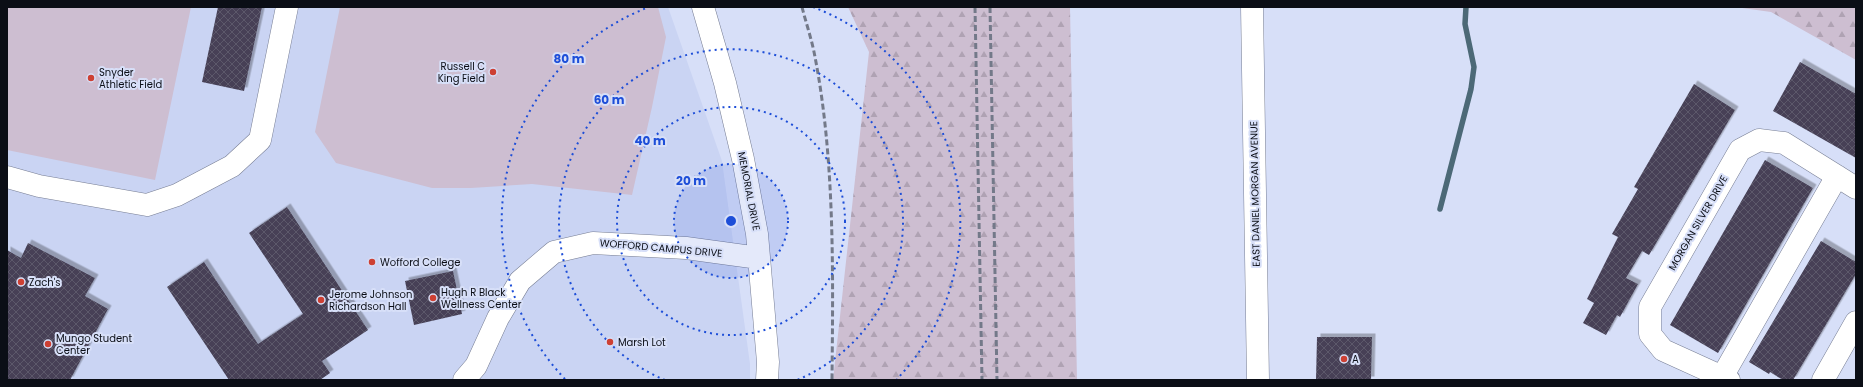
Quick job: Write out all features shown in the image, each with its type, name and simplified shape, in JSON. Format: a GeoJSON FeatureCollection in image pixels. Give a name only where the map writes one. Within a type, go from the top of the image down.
{"type":"FeatureCollection","features":[{"type":"Feature","properties":{"kind":"street"},"geometry":{"type":"LineString","coordinates":[[7,177],[39,186],[148,205],[176,195],[232,166],[260,140],[287,7]]}},
{"type":"Feature","properties":{"kind":"street","name":"MEMORIAL DRIVE"},"geometry":{"type":"LineString","coordinates":[[703,7],[725,83],[743,159],[757,234],[767,380]]}},
{"type":"Feature","properties":{"kind":"street","name":"EAST DANIEL MORGAN AVENUE"},"geometry":{"type":"LineString","coordinates":[[1252,7],[1258,380]]}},
{"type":"Feature","properties":{"kind":"street","name":"MORGAN SILVER DRIVE"},"geometry":{"type":"LineString","coordinates":[[1725,379],[1663,350],[1650,334],[1650,307],[1740,150],[1759,140],[1784,143],[1856,188]]}},
{"type":"Feature","properties":{"kind":"street"},"geometry":{"type":"LineString","coordinates":[[1725,379],[1837,176]]}},
{"type":"Feature","properties":{"kind":"street","name":"WOFFORD CAMPUS DRIVE"},"geometry":{"type":"LineString","coordinates":[[464,380],[476,366],[498,318],[520,281],[554,252],[593,243],[686,248],[759,258]]}},
{"type":"Feature","properties":{"kind":"street"},"geometry":{"type":"LineString","coordinates":[[1822,380],[1856,322]]}},
{"type":"Feature","properties":{"kind":"shaded area","name":"Wofford College"},"geometry":{"type":"Polygon","coordinates":[[[7,7],[668,7],[722,161],[750,364],[750,380],[7,380],[7,7]]]}},
{"type":"Feature","properties":{"kind":"green space","name":"Snyder Athletic Field"},"geometry":{"type":"Polygon","coordinates":[[[7,7],[191,7],[155,180],[7,150],[7,7]]]}},
{"type":"Feature","properties":{"kind":"green space","name":"Russell C King Field"},"geometry":{"type":"Polygon","coordinates":[[[340,7],[658,7],[666,37],[632,195],[532,184],[471,188],[432,188],[336,163],[315,132],[340,7]]]}},
{"type":"Feature","properties":{"kind":"green space"},"geometry":{"type":"Polygon","coordinates":[[[848,7],[1070,7],[1077,380],[833,380],[869,52],[848,7]]]}},
{"type":"Feature","properties":{"kind":"green space"},"geometry":{"type":"Polygon","coordinates":[[[1735,7],[1856,7],[1856,60],[1771,12],[1735,7]]]}},
{"type":"Feature","properties":{"kind":"building"},"geometry":{"type":"Polygon","coordinates":[[[218,7],[262,7],[244,91],[202,82],[218,7]]]}},
{"type":"Feature","properties":{"kind":"building"},"geometry":{"type":"Polygon","coordinates":[[[1800,62],[1856,94],[1856,158],[1773,111],[1800,62]]]}},
{"type":"Feature","properties":{"kind":"building"},"geometry":{"type":"Polygon","coordinates":[[[1694,84],[1735,110],[1649,255],[1642,251],[1626,278],[1638,284],[1620,317],[1617,315],[1606,335],[1583,323],[1594,303],[1587,299],[1618,237],[1612,234],[1638,189],[1634,187],[1694,84]]]}},
{"type":"Feature","properties":{"kind":"building"},"geometry":{"type":"Polygon","coordinates":[[[1765,160],[1813,188],[1718,353],[1670,325],[1765,160]]]}},
{"type":"Feature","properties":{"kind":"building","name":"Jerome Johnson Richardson Hall"},"geometry":{"type":"Polygon","coordinates":[[[287,207],[368,330],[322,361],[330,373],[320,380],[229,380],[167,287],[204,262],[258,344],[303,314],[249,233],[287,207]]]}},
{"type":"Feature","properties":{"kind":"building"},"geometry":{"type":"Polygon","coordinates":[[[1821,241],[1856,262],[1856,274],[1793,380],[1783,380],[1770,372],[1769,374],[1749,362],[1821,241]]]}},
{"type":"Feature","properties":{"kind":"building","name":"Mungo Student Center"},"geometry":{"type":"Polygon","coordinates":[[[28,243],[95,278],[85,296],[108,309],[70,380],[7,380],[7,250],[21,258],[28,243]]]}},
{"type":"Feature","properties":{"kind":"building","name":"Hugh R Black Wellness Center"},"geometry":{"type":"Polygon","coordinates":[[[453,271],[462,314],[414,325],[405,281],[453,271]]]}},
{"type":"Feature","properties":{"kind":"building","name":"A"},"geometry":{"type":"Polygon","coordinates":[[[1317,337],[1372,337],[1371,380],[1316,380],[1317,337]]]}},
{"type":"Feature","properties":{"kind":"waterway"},"geometry":{"type":"LineString","coordinates":[[1440,209],[1471,89],[1474,67],[1465,24],[1466,7]]}},
{"type":"Feature","properties":{"kind":"railway"},"geometry":{"type":"LineString","coordinates":[[802,7],[815,57],[822,96],[826,136],[831,218],[833,300],[832,380]]}},
{"type":"Feature","properties":{"kind":"railway"},"geometry":{"type":"LineString","coordinates":[[975,7],[982,380]]}},
{"type":"Feature","properties":{"kind":"railway"},"geometry":{"type":"LineString","coordinates":[[990,7],[997,380]]}},
{"type":"Feature","properties":{"kind":"place","name":"Russell C King Field"},"geometry":{"type":"Point","coordinates":[493,72]}},
{"type":"Feature","properties":{"kind":"place","name":"Snyder Athletic Field"},"geometry":{"type":"Point","coordinates":[91,78]}},
{"type":"Feature","properties":{"kind":"place","name":"Wofford College"},"geometry":{"type":"Point","coordinates":[372,262]}},
{"type":"Feature","properties":{"kind":"place","name":"Zach's"},"geometry":{"type":"Point","coordinates":[21,282]}},
{"type":"Feature","properties":{"kind":"place","name":"Hugh R Black Wellness Center"},"geometry":{"type":"Point","coordinates":[433,298]}},
{"type":"Feature","properties":{"kind":"place","name":"Jerome Johnson Richardson Hall"},"geometry":{"type":"Point","coordinates":[321,300]}},
{"type":"Feature","properties":{"kind":"place","name":"Marsh Lot"},"geometry":{"type":"Point","coordinates":[610,342]}},
{"type":"Feature","properties":{"kind":"place","name":"Mungo Student Center"},"geometry":{"type":"Point","coordinates":[48,344]}},
{"type":"Feature","properties":{"kind":"place","name":"A"},"geometry":{"type":"Point","coordinates":[1344,359]}}]}
